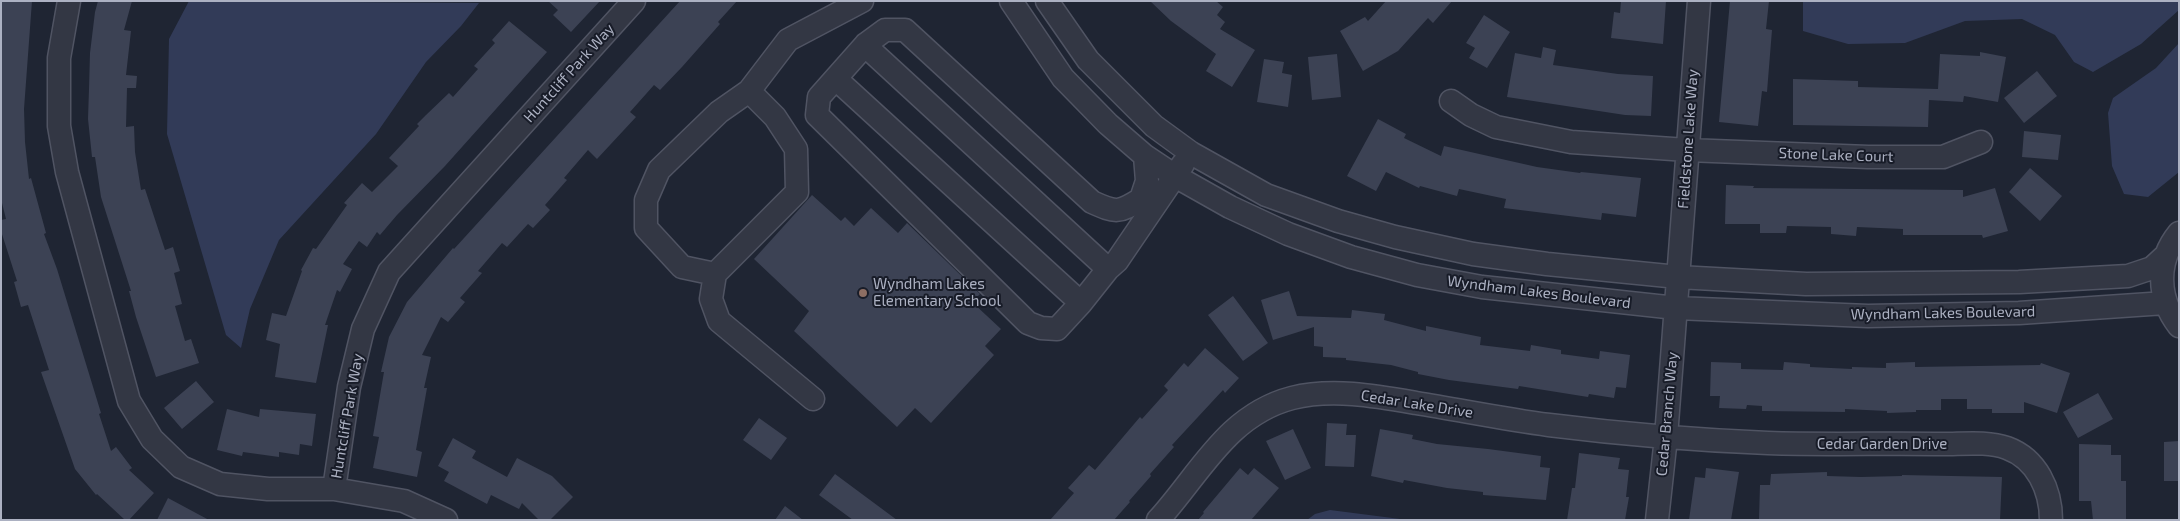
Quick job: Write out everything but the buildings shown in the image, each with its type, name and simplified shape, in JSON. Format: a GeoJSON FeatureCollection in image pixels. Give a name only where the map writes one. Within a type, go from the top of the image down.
{"type":"FeatureCollection","features":[{"type":"Feature","properties":{"kind":"street","name":"Huntcliff Park Way"},"geometry":{"type":"LineString","coordinates":[[69,1],[59,58],[59,126],[67,172],[129,401],[152,439],[181,467],[220,484],[268,490],[334,490],[349,386],[363,329],[389,272],[634,1]]}},
{"type":"Feature","properties":{"kind":"street"},"geometry":{"type":"LineString","coordinates":[[715,274],[682,267],[646,228],[646,200],[659,170],[719,112],[750,91],[788,40],[862,1]]}},
{"type":"Feature","properties":{"kind":"street","name":"Wyndham Lakes Boulevard"},"geometry":{"type":"LineString","coordinates":[[1011,1],[1063,78],[1108,124],[1145,156],[1230,207],[1288,234],[1351,256],[1417,275],[1491,288],[1676,308],[1868,316],[2019,313],[2166,303]]}},
{"type":"Feature","properties":{"kind":"street","name":"Wyndham Lakes Boulevard"},"geometry":{"type":"LineString","coordinates":[[1047,1],[1088,60],[1154,126],[1190,153],[1266,195],[1338,221],[1394,238],[1473,254],[1678,276],[1806,284],[2020,282],[2128,276],[2152,268],[2164,257]]}},
{"type":"Feature","properties":{"kind":"street","name":"Fieldstone Lake Way"},"geometry":{"type":"LineString","coordinates":[[1676,308],[1699,1]]}},
{"type":"Feature","properties":{"kind":"street"},"geometry":{"type":"LineString","coordinates":[[1145,156],[1147,182],[1141,199],[1125,209],[1110,211],[1092,202],[905,30],[885,30],[866,44],[819,97],[816,115],[1028,323],[1041,328],[1057,329],[1081,303],[1117,260],[1190,153]]}},
{"type":"Feature","properties":{"kind":"street"},"geometry":{"type":"LineString","coordinates":[[866,44],[877,57],[1108,269]]}},
{"type":"Feature","properties":{"kind":"street"},"geometry":{"type":"LineString","coordinates":[[836,79],[1081,303]]}},
{"type":"Feature","properties":{"kind":"street"},"geometry":{"type":"LineString","coordinates":[[750,91],[775,117],[796,149],[798,192],[715,274],[711,299],[719,321],[813,399]]}},
{"type":"Feature","properties":{"kind":"street","name":"Stone Lake Court"},"geometry":{"type":"LineString","coordinates":[[1451,101],[1471,115],[1496,127],[1571,142],[1687,150],[1868,157],[1942,157],[1981,142]]}},
{"type":"Feature","properties":{"kind":"street"},"geometry":{"type":"LineString","coordinates":[[2179,233],[2164,257],[2162,281],[2166,303],[2179,326]]}},
{"type":"Feature","properties":{"kind":"street","name":"Cedar Branch Way"},"geometry":{"type":"LineString","coordinates":[[1658,520],[1676,308]]}},
{"type":"Feature","properties":{"kind":"street","name":"Cedar Lake Drive"},"geometry":{"type":"LineString","coordinates":[[1158,520],[1226,436],[1275,403],[1308,395],[1363,394],[1548,425],[1666,437]]}},
{"type":"Feature","properties":{"kind":"street","name":"Cedar Garden Drive"},"geometry":{"type":"LineString","coordinates":[[1666,437],[1770,443],[1927,444],[2003,447],[2020,454],[2038,472],[2049,494],[2051,520]]}},
{"type":"Feature","properties":{"kind":"street"},"geometry":{"type":"LineString","coordinates":[[334,490],[404,501],[446,520]]}},
{"type":"Feature","properties":{"kind":"water"},"geometry":{"type":"Polygon","coordinates":[[[189,1],[479,3],[461,26],[426,62],[376,134],[279,240],[250,309],[241,348],[226,335],[167,134],[169,39],[189,1]]]}},
{"type":"Feature","properties":{"kind":"water"},"geometry":{"type":"Polygon","coordinates":[[[1803,1],[2179,1],[2179,10],[2141,44],[2093,72],[2074,62],[2055,35],[2022,19],[1965,21],[1905,43],[1848,44],[1803,31],[1803,1]]]}},
{"type":"Feature","properties":{"kind":"water"},"geometry":{"type":"Polygon","coordinates":[[[2179,43],[2179,172],[2148,197],[2124,194],[2112,166],[2108,113],[2113,98],[2156,68],[2179,43]]]}},
{"type":"Feature","properties":{"kind":"water"},"geometry":{"type":"Polygon","coordinates":[[[1330,510],[1408,520],[1307,520],[1315,514],[1330,510]]]}},
{"type":"Feature","properties":{"kind":"place","name":"Wyndham Lakes Elementary School"},"geometry":{"type":"Point","coordinates":[863,293]}}]}
